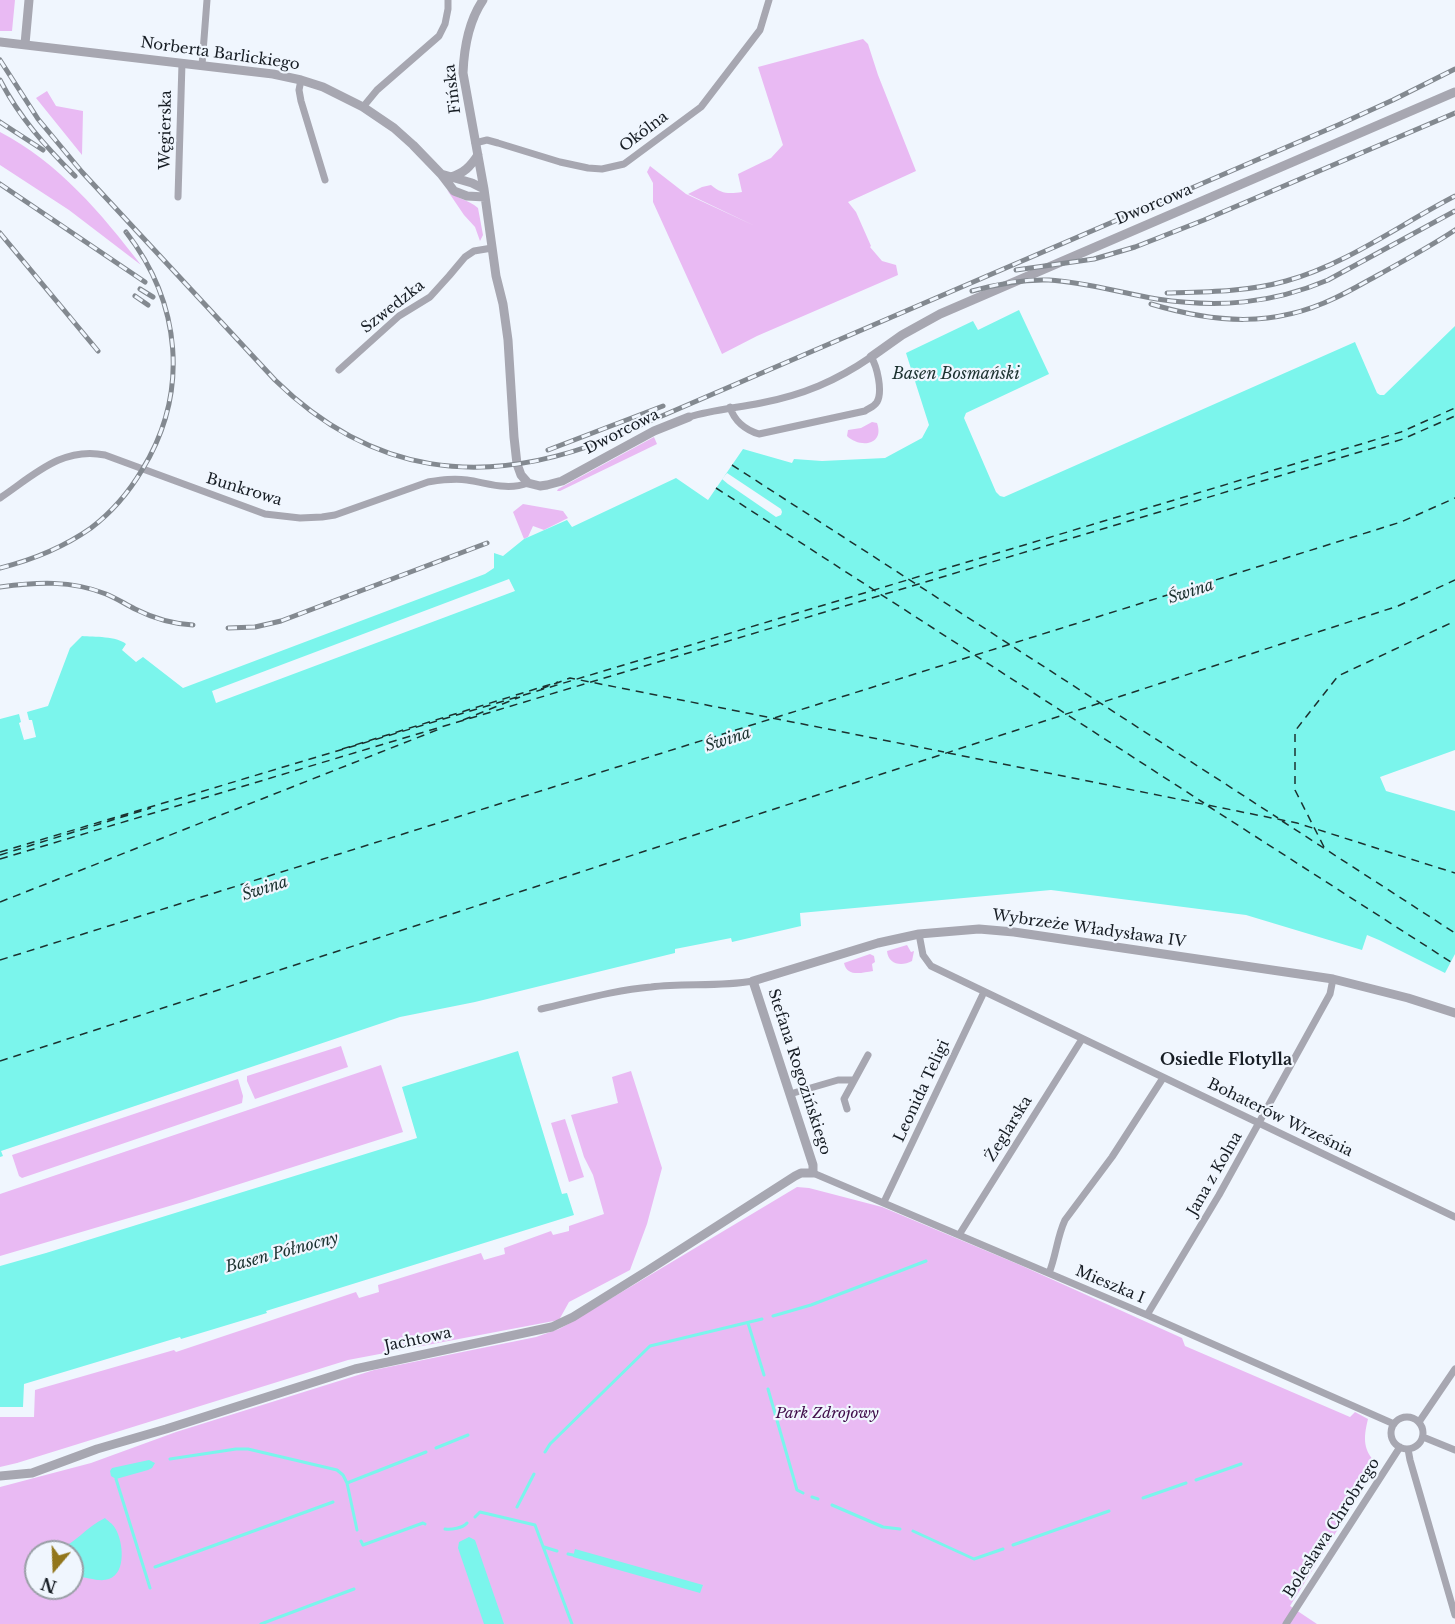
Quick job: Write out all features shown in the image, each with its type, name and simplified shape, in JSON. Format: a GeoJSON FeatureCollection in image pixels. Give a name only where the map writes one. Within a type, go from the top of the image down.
{"type":"FeatureCollection","features":[{"type":"Feature","properties":{"kind":"street"},"geometry":{"type":"LineString","coordinates":[[25,44],[29,0]]}},
{"type":"Feature","properties":{"kind":"street"},"geometry":{"type":"LineString","coordinates":[[202,65],[207,0]]}},
{"type":"Feature","properties":{"kind":"street"},"geometry":{"type":"LineString","coordinates":[[363,107],[377,90],[439,36],[445,24],[448,0]]}},
{"type":"Feature","properties":{"kind":"street","name":"Fińska"},"geometry":{"type":"LineString","coordinates":[[476,143],[464,64],[468,35],[475,14],[483,0]]}},
{"type":"Feature","properties":{"kind":"street","name":"Okólna"},"geometry":{"type":"LineString","coordinates":[[476,143],[487,140],[498,142],[560,162],[588,168],[602,169],[624,164],[700,106],[760,30],[769,0]]}},
{"type":"Feature","properties":{"kind":"street","name":"Norberta Barlickiego"},"geometry":{"type":"LineString","coordinates":[[0,42],[202,65],[301,80],[323,87],[363,107],[394,128],[446,175],[454,191],[467,196],[485,193]]}},
{"type":"Feature","properties":{"kind":"street","name":"Węgierska"},"geometry":{"type":"LineString","coordinates":[[178,197],[182,63]]}},
{"type":"Feature","properties":{"kind":"street"},"geometry":{"type":"LineString","coordinates":[[301,80],[299,90],[301,100],[325,180]]}},
{"type":"Feature","properties":{"kind":"street","name":"Dworcowa"},"geometry":{"type":"LineString","coordinates":[[528,483],[540,486],[562,481],[654,431],[688,417],[730,407],[776,400],[819,387],[852,370],[902,335],[940,314],[1455,92]]}},
{"type":"Feature","properties":{"kind":"street"},"geometry":{"type":"LineString","coordinates":[[476,143],[508,340],[516,457],[521,474],[528,483]]}},
{"type":"Feature","properties":{"kind":"street"},"geometry":{"type":"LineString","coordinates":[[446,175],[460,174],[467,170],[478,155]]}},
{"type":"Feature","properties":{"kind":"street","name":"Norberta Barlickiego"},"geometry":{"type":"LineString","coordinates":[[446,175],[472,183],[485,193]]}},
{"type":"Feature","properties":{"kind":"street","name":"Szwedzka"},"geometry":{"type":"LineString","coordinates":[[339,370],[399,316],[430,297],[465,256],[474,251],[492,248]]}},
{"type":"Feature","properties":{"kind":"street"},"geometry":{"type":"LineString","coordinates":[[730,407],[732,413],[745,428],[759,434],[865,411],[874,406],[879,398],[877,371],[871,357]]}},
{"type":"Feature","properties":{"kind":"street","name":"Bunkrowa"},"geometry":{"type":"LineString","coordinates":[[0,498],[60,459],[87,453],[105,455],[255,511],[283,517],[334,515],[428,482],[443,479],[467,480],[504,487],[521,486],[528,483]]}},
{"type":"Feature","properties":{"kind":"street","name":"Wybrzeże Władysława IV"},"geometry":{"type":"LineString","coordinates":[[541,1009],[644,987],[725,985],[753,981],[919,933],[979,929],[1014,932],[1333,979],[1408,998],[1455,1013]]}},
{"type":"Feature","properties":{"kind":"street","name":"Bohaterów Września"},"geometry":{"type":"LineString","coordinates":[[919,933],[923,955],[928,964],[1455,1217]]}},
{"type":"Feature","properties":{"kind":"street","name":"Jana z Kolna"},"geometry":{"type":"LineString","coordinates":[[1147,1315],[1260,1123],[1330,994],[1333,979]]}},
{"type":"Feature","properties":{"kind":"street","name":"Stefana Rogozińskiego"},"geometry":{"type":"LineString","coordinates":[[753,981],[813,1165],[813,1173]]}},
{"type":"Feature","properties":{"kind":"street","name":"Leonida Teligi"},"geometry":{"type":"LineString","coordinates":[[885,1202],[984,992]]}},
{"type":"Feature","properties":{"kind":"street","name":"Żeglarska"},"geometry":{"type":"LineString","coordinates":[[959,1234],[1082,1039]]}},
{"type":"Feature","properties":{"kind":"street"},"geometry":{"type":"LineString","coordinates":[[847,1109],[844,1099],[868,1055]]}},
{"type":"Feature","properties":{"kind":"street"},"geometry":{"type":"LineString","coordinates":[[1049,1273],[1065,1220],[1112,1157],[1163,1078]]}},
{"type":"Feature","properties":{"kind":"street"},"geometry":{"type":"LineString","coordinates":[[790,1094],[838,1080],[854,1080]]}},
{"type":"Feature","properties":{"kind":"street","name":"Jachtowa"},"geometry":{"type":"LineString","coordinates":[[0,1476],[32,1473],[91,1451],[355,1369],[524,1334],[552,1326],[573,1317],[795,1176],[801,1173],[813,1173]]}},
{"type":"Feature","properties":{"kind":"street","name":"Mieszka I"},"geometry":{"type":"LineString","coordinates":[[813,1173],[1147,1315],[1394,1424]]}},
{"type":"Feature","properties":{"kind":"street"},"geometry":{"type":"LineString","coordinates":[[1419,1422],[1455,1369]]}},
{"type":"Feature","properties":{"kind":"street"},"geometry":{"type":"LineString","coordinates":[[1408,1417],[1419,1422],[1423,1429],[1423,1437],[1419,1444],[1415,1447],[1404,1448],[1395,1444],[1391,1436],[1394,1424],[1401,1418],[1408,1417]]}},
{"type":"Feature","properties":{"kind":"street"},"geometry":{"type":"LineString","coordinates":[[1423,1437],[1455,1450]]}},
{"type":"Feature","properties":{"kind":"street"},"geometry":{"type":"LineString","coordinates":[[1404,1448],[1410,1461],[1455,1615]]}},
{"type":"Feature","properties":{"kind":"street","name":"Bolesława Chrobrego"},"geometry":{"type":"LineString","coordinates":[[1286,1624],[1404,1448]]}},
{"type":"Feature","properties":{"kind":"green space"},"geometry":{"type":"Polygon","coordinates":[[[0,0],[15,0],[12,31],[0,31],[0,0]]]}},
{"type":"Feature","properties":{"kind":"green space"},"geometry":{"type":"Polygon","coordinates":[[[863,39],[868,44],[916,171],[848,202],[856,212],[870,247],[882,261],[896,265],[898,275],[757,336],[722,354],[653,202],[653,183],[647,172],[650,166],[686,194],[755,226],[688,194],[711,185],[725,193],[742,192],[738,174],[771,158],[783,145],[758,67],[863,39]]]}},
{"type":"Feature","properties":{"kind":"green space"},"geometry":{"type":"Polygon","coordinates":[[[47,91],[56,106],[83,111],[82,155],[36,98],[47,91]]]}},
{"type":"Feature","properties":{"kind":"green space"},"geometry":{"type":"Polygon","coordinates":[[[0,132],[21,144],[60,174],[94,208],[141,265],[69,210],[0,165],[0,132]]]}},
{"type":"Feature","properties":{"kind":"green space"},"geometry":{"type":"Polygon","coordinates":[[[447,190],[478,208],[483,235],[480,241],[475,227],[447,190]]]}},
{"type":"Feature","properties":{"kind":"green space"},"geometry":{"type":"Polygon","coordinates":[[[872,422],[877,423],[878,431],[877,436],[870,443],[858,442],[847,436],[848,430],[861,428],[872,422]]]}},
{"type":"Feature","properties":{"kind":"green space"},"geometry":{"type":"Polygon","coordinates":[[[654,437],[657,444],[557,491],[558,489],[654,437]]]}},
{"type":"Feature","properties":{"kind":"green space"},"geometry":{"type":"Polygon","coordinates":[[[523,504],[563,511],[568,518],[544,530],[533,526],[528,537],[524,539],[513,512],[523,504]]]}},
{"type":"Feature","properties":{"kind":"green space"},"geometry":{"type":"Polygon","coordinates":[[[907,945],[911,952],[914,951],[912,961],[900,964],[890,959],[887,951],[907,945]]]}},
{"type":"Feature","properties":{"kind":"green space"},"geometry":{"type":"Polygon","coordinates":[[[870,954],[874,956],[873,971],[851,972],[844,963],[870,954]]]}},
{"type":"Feature","properties":{"kind":"green space"},"geometry":{"type":"Polygon","coordinates":[[[341,1046],[348,1067],[255,1099],[247,1076],[341,1046]]]}},
{"type":"Feature","properties":{"kind":"green space"},"geometry":{"type":"Polygon","coordinates":[[[381,1065],[403,1132],[183,1202],[0,1256],[0,1194],[381,1065]]]}},
{"type":"Feature","properties":{"kind":"green space"},"geometry":{"type":"Polygon","coordinates":[[[631,1071],[662,1168],[647,1224],[630,1270],[569,1302],[559,1320],[348,1360],[0,1467],[0,1417],[34,1417],[35,1390],[174,1350],[176,1352],[356,1292],[359,1298],[379,1292],[378,1285],[481,1253],[484,1260],[505,1254],[504,1248],[551,1231],[553,1235],[569,1231],[569,1226],[604,1214],[593,1175],[584,1157],[571,1115],[618,1103],[612,1077],[631,1071]]]}},
{"type":"Feature","properties":{"kind":"green space"},"geometry":{"type":"Polygon","coordinates":[[[238,1079],[243,1096],[242,1103],[22,1178],[19,1176],[12,1155],[238,1079]]]}},
{"type":"Feature","properties":{"kind":"green space"},"geometry":{"type":"Polygon","coordinates":[[[565,1119],[584,1177],[569,1182],[551,1123],[565,1119]]]}},
{"type":"Feature","properties":{"kind":"green space","name":"Park Zdrojowy"},"geometry":{"type":"Polygon","coordinates":[[[797,1187],[809,1188],[882,1207],[1020,1265],[1182,1338],[1185,1346],[1350,1417],[1355,1412],[1368,1419],[1365,1433],[1367,1450],[1378,1465],[1290,1606],[1317,1624],[0,1624],[0,1487],[91,1463],[176,1432],[374,1370],[536,1337],[559,1329],[797,1187]]]}},
{"type":"Feature","properties":{"kind":"water"},"geometry":{"type":"Polygon","coordinates":[[[1019,310],[1049,374],[966,413],[964,418],[996,492],[1004,497],[1355,342],[1377,393],[1384,395],[1455,326],[1455,750],[1380,777],[1386,791],[1455,811],[1455,954],[1445,973],[1367,935],[1362,950],[1246,915],[1051,890],[800,913],[801,926],[732,942],[731,938],[675,949],[675,953],[475,1002],[400,1017],[1,1151],[3,1156],[0,1157],[0,719],[19,714],[24,740],[36,737],[32,720],[29,720],[27,712],[48,706],[70,648],[82,636],[105,637],[122,641],[126,644],[122,650],[136,662],[143,657],[183,688],[485,574],[494,568],[494,553],[503,556],[524,539],[567,520],[572,527],[676,478],[708,500],[743,449],[792,463],[794,459],[822,461],[885,458],[922,438],[929,425],[906,353],[973,321],[978,330],[1019,310]]]}},
{"type":"Feature","properties":{"kind":"water","name":"Basen Północny"},"geometry":{"type":"Polygon","coordinates":[[[518,1051],[562,1194],[567,1193],[574,1215],[266,1311],[267,1313],[24,1384],[23,1407],[0,1407],[0,1266],[417,1138],[402,1087],[518,1051]]]}},
{"type":"Feature","properties":{"kind":"water"},"geometry":{"type":"Polygon","coordinates":[[[149,1460],[155,1463],[148,1470],[116,1479],[111,1476],[112,1468],[149,1460]]]}},
{"type":"Feature","properties":{"kind":"water"},"geometry":{"type":"Polygon","coordinates":[[[105,1518],[118,1533],[121,1563],[115,1576],[109,1579],[84,1578],[84,1540],[75,1540],[105,1518]]]}},
{"type":"Feature","properties":{"kind":"water"},"geometry":{"type":"Polygon","coordinates":[[[469,1537],[475,1540],[504,1624],[484,1624],[458,1548],[459,1542],[469,1537]]]}},
{"type":"Feature","properties":{"kind":"water"},"geometry":{"type":"Polygon","coordinates":[[[575,1549],[703,1585],[700,1593],[573,1557],[575,1549]]]}},
{"type":"Feature","properties":{"kind":"pier"},"geometry":{"type":"Polygon","coordinates":[[[727,473],[781,509],[781,515],[776,517],[728,484],[722,479],[727,473]]]}},
{"type":"Feature","properties":{"kind":"pier"},"geometry":{"type":"Polygon","coordinates":[[[509,579],[515,591],[216,703],[212,691],[509,579]]]}},
{"type":"Feature","properties":{"kind":"waterway"},"geometry":{"type":"LineString","coordinates":[[773,1316],[811,1305],[926,1261]]}},
{"type":"Feature","properties":{"kind":"waterway"},"geometry":{"type":"LineString","coordinates":[[545,1452],[550,1444],[650,1346],[762,1319]]}},
{"type":"Feature","properties":{"kind":"waterway"},"geometry":{"type":"LineString","coordinates":[[748,1323],[764,1375]]}},
{"type":"Feature","properties":{"kind":"waterway"},"geometry":{"type":"LineString","coordinates":[[768,1389],[797,1490],[803,1493]]}},
{"type":"Feature","properties":{"kind":"waterway"},"geometry":{"type":"LineString","coordinates":[[436,1448],[468,1435]]}},
{"type":"Feature","properties":{"kind":"waterway"},"geometry":{"type":"LineString","coordinates":[[170,1459],[248,1449],[337,1470],[347,1483]]}},
{"type":"Feature","properties":{"kind":"waterway"},"geometry":{"type":"LineString","coordinates":[[357,1530],[347,1483],[426,1452]]}},
{"type":"Feature","properties":{"kind":"waterway"},"geometry":{"type":"LineString","coordinates":[[1196,1480],[1241,1464]]}},
{"type":"Feature","properties":{"kind":"waterway"},"geometry":{"type":"LineString","coordinates":[[517,1507],[534,1474]]}},
{"type":"Feature","properties":{"kind":"waterway"},"geometry":{"type":"LineString","coordinates":[[116,1479],[150,1588]]}},
{"type":"Feature","properties":{"kind":"waterway"},"geometry":{"type":"LineString","coordinates":[[1143,1498],[1186,1483]]}},
{"type":"Feature","properties":{"kind":"waterway"},"geometry":{"type":"LineString","coordinates":[[812,1497],[818,1499]]}},
{"type":"Feature","properties":{"kind":"waterway"},"geometry":{"type":"LineString","coordinates":[[155,1567],[333,1502]]}},
{"type":"Feature","properties":{"kind":"waterway"},"geometry":{"type":"LineString","coordinates":[[832,1505],[883,1527],[900,1529]]}},
{"type":"Feature","properties":{"kind":"waterway"},"geometry":{"type":"LineString","coordinates":[[1013,1545],[1109,1511]]}},
{"type":"Feature","properties":{"kind":"waterway"},"geometry":{"type":"LineString","coordinates":[[475,1517],[480,1512],[535,1525],[572,1624]]}},
{"type":"Feature","properties":{"kind":"waterway"},"geometry":{"type":"LineString","coordinates":[[445,1529],[457,1528],[467,1523]]}},
{"type":"Feature","properties":{"kind":"waterway"},"geometry":{"type":"LineString","coordinates":[[361,1541],[363,1545],[425,1524]]}},
{"type":"Feature","properties":{"kind":"waterway"},"geometry":{"type":"LineString","coordinates":[[913,1531],[974,1559],[1003,1549]]}},
{"type":"Feature","properties":{"kind":"waterway"},"geometry":{"type":"LineString","coordinates":[[544,1547],[557,1551]]}},
{"type":"Feature","properties":{"kind":"waterway"},"geometry":{"type":"LineString","coordinates":[[568,1554],[573,1555]]}},
{"type":"Feature","properties":{"kind":"waterway"},"geometry":{"type":"LineString","coordinates":[[261,1624],[354,1589]]}},
{"type":"Feature","properties":{"kind":"ferry route"},"geometry":{"type":"LineString","coordinates":[[0,852],[1401,432],[1455,408]]}},
{"type":"Feature","properties":{"kind":"ferry route"},"geometry":{"type":"LineString","coordinates":[[0,859],[1403,439],[1455,416]]}},
{"type":"Feature","properties":{"kind":"ferry route"},"geometry":{"type":"LineString","coordinates":[[732,465],[1278,818]]}},
{"type":"Feature","properties":{"kind":"ferry route"},"geometry":{"type":"LineString","coordinates":[[716,488],[1204,803]]}},
{"type":"Feature","properties":{"kind":"ferry route"},"geometry":{"type":"LineString","coordinates":[[0,960],[1401,522],[1455,498]]}},
{"type":"Feature","properties":{"kind":"ferry route"},"geometry":{"type":"LineString","coordinates":[[0,1061],[1398,606],[1455,580]]}},
{"type":"Feature","properties":{"kind":"ferry route"},"geometry":{"type":"LineString","coordinates":[[1324,847],[1295,790],[1295,731],[1338,676],[1455,621]]}},
{"type":"Feature","properties":{"kind":"ferry route"},"geometry":{"type":"LineString","coordinates":[[541,689],[570,678],[944,752]]}},
{"type":"Feature","properties":{"kind":"ferry route"},"geometry":{"type":"LineString","coordinates":[[342,749],[558,682]]}},
{"type":"Feature","properties":{"kind":"ferry route"},"geometry":{"type":"LineString","coordinates":[[463,720],[520,697]]}},
{"type":"Feature","properties":{"kind":"ferry route"},"geometry":{"type":"LineString","coordinates":[[0,902],[442,728]]}},
{"type":"Feature","properties":{"kind":"ferry route"},"geometry":{"type":"LineString","coordinates":[[948,753],[1297,823],[1455,873]]}},
{"type":"Feature","properties":{"kind":"ferry route"},"geometry":{"type":"LineString","coordinates":[[1208,806],[1451,962]]}},
{"type":"Feature","properties":{"kind":"ferry route"},"geometry":{"type":"LineString","coordinates":[[0,855],[151,808]]}},
{"type":"Feature","properties":{"kind":"ferry route"},"geometry":{"type":"LineString","coordinates":[[1282,821],[1455,933]]}},
{"type":"Feature","properties":{"kind":"railway"},"geometry":{"type":"LineString","coordinates":[[0,60],[38,119],[82,172],[275,380],[312,412],[350,436],[390,453],[430,464],[472,467],[516,464],[560,455],[606,440],[1338,125],[1455,69]]}},
{"type":"Feature","properties":{"kind":"railway"},"geometry":{"type":"LineString","coordinates":[[0,80],[34,131],[75,176]]}},
{"type":"Feature","properties":{"kind":"railway"},"geometry":{"type":"LineString","coordinates":[[1016,270],[1094,259],[1135,247],[1455,113]]}},
{"type":"Feature","properties":{"kind":"railway"},"geometry":{"type":"LineString","coordinates":[[0,122],[43,150]]}},
{"type":"Feature","properties":{"kind":"railway"},"geometry":{"type":"LineString","coordinates":[[0,184],[145,282]]}},
{"type":"Feature","properties":{"kind":"railway"},"geometry":{"type":"LineString","coordinates":[[1167,293],[1226,291],[1271,285],[1308,274],[1352,254],[1455,196]]}},
{"type":"Feature","properties":{"kind":"railway"},"geometry":{"type":"LineString","coordinates":[[972,291],[1010,282],[1049,280],[1180,302],[1223,303],[1265,299],[1328,280],[1455,211]]}},
{"type":"Feature","properties":{"kind":"railway"},"geometry":{"type":"LineString","coordinates":[[1151,304],[1221,318],[1266,318],[1289,314],[1312,308],[1341,295],[1455,230]]}},
{"type":"Feature","properties":{"kind":"railway"},"geometry":{"type":"LineString","coordinates":[[0,568],[59,547],[99,522],[132,486],[157,440],[167,410],[173,379],[173,348],[168,318],[158,288],[144,259],[126,232]]}},
{"type":"Feature","properties":{"kind":"railway"},"geometry":{"type":"LineString","coordinates":[[0,233],[98,351]]}},
{"type":"Feature","properties":{"kind":"railway"},"geometry":{"type":"LineString","coordinates":[[140,289],[153,297]]}},
{"type":"Feature","properties":{"kind":"railway"},"geometry":{"type":"LineString","coordinates":[[135,296],[148,305]]}},
{"type":"Feature","properties":{"kind":"railway"},"geometry":{"type":"LineString","coordinates":[[548,450],[663,406]]}},
{"type":"Feature","properties":{"kind":"railway"},"geometry":{"type":"LineString","coordinates":[[228,628],[255,627],[281,621],[487,543]]}},
{"type":"Feature","properties":{"kind":"railway"},"geometry":{"type":"LineString","coordinates":[[0,587],[41,583],[80,586],[106,594],[156,618],[193,625]]}},
{"type":"Feature","properties":{"kind":"district","name":"Osiedle Flotylla"},"geometry":{"type":"Point","coordinates":[1226,1060]}},
{"type":"Feature","properties":{"kind":"water label","name":"Basen Bosmański"},"geometry":{"type":"Point","coordinates":[956,374]}},
{"type":"Feature","properties":{"kind":"water label","name":"Świna"},"geometry":{"type":"Point","coordinates":[1191,592]}},
{"type":"Feature","properties":{"kind":"water label","name":"Świna"},"geometry":{"type":"Point","coordinates":[728,740]}},
{"type":"Feature","properties":{"kind":"water label","name":"Świna"},"geometry":{"type":"Point","coordinates":[265,889]}}]}
